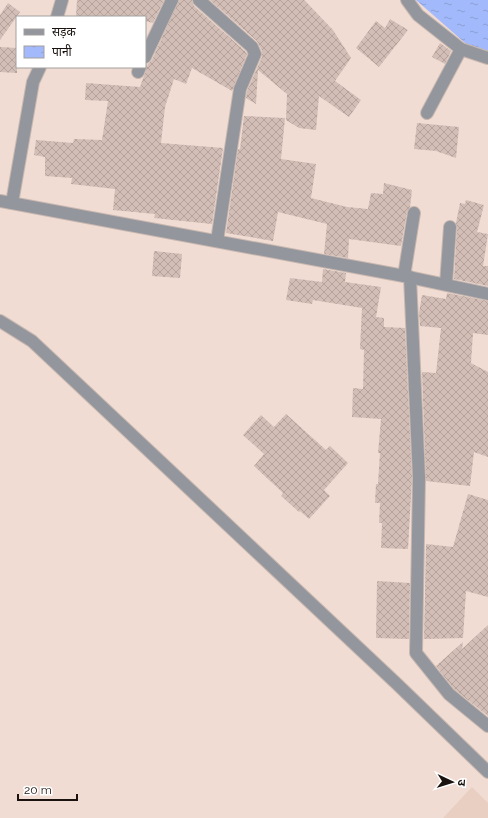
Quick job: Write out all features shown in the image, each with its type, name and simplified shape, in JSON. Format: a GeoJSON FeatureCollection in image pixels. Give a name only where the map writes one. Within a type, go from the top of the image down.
{"type":"FeatureCollection","features":[{"type":"Feature","properties":{"kind":"street"},"geometry":{"type":"LineString","coordinates":[[57,16],[62,0]]}},
{"type":"Feature","properties":{"kind":"street"},"geometry":{"type":"LineString","coordinates":[[146,55],[172,0]]}},
{"type":"Feature","properties":{"kind":"street"},"geometry":{"type":"LineString","coordinates":[[199,0],[252,47],[255,54],[240,89],[217,241]]}},
{"type":"Feature","properties":{"kind":"street"},"geometry":{"type":"LineString","coordinates":[[407,0],[418,15],[461,49],[488,58]]}},
{"type":"Feature","properties":{"kind":"street"},"geometry":{"type":"LineString","coordinates":[[428,113],[461,49]]}},
{"type":"Feature","properties":{"kind":"street"},"geometry":{"type":"LineString","coordinates":[[40,68],[33,82],[6,202],[407,276],[488,294]]}},
{"type":"Feature","properties":{"kind":"street"},"geometry":{"type":"LineString","coordinates":[[414,213],[407,276],[419,478],[416,653],[448,694],[488,726]]}},
{"type":"Feature","properties":{"kind":"street"},"geometry":{"type":"LineString","coordinates":[[446,284],[450,227]]}},
{"type":"Feature","properties":{"kind":"street"},"geometry":{"type":"LineString","coordinates":[[0,320],[32,341],[488,772]]}},
{"type":"Feature","properties":{"kind":"shaded area"},"geometry":{"type":"Polygon","coordinates":[[[472,787],[488,803],[488,818],[443,818],[472,787]]]}},
{"type":"Feature","properties":{"kind":"water"},"geometry":{"type":"Polygon","coordinates":[[[416,0],[488,0],[488,55],[472,49],[416,0]]]}},
{"type":"Feature","properties":{"kind":"building"},"geometry":{"type":"Polygon","coordinates":[[[77,0],[164,0],[153,23],[146,21],[146,16],[76,16],[77,0]]]}},
{"type":"Feature","properties":{"kind":"building"},"geometry":{"type":"Polygon","coordinates":[[[179,0],[192,0],[194,6],[247,54],[232,91],[192,68],[186,84],[174,79],[165,107],[161,143],[223,148],[212,224],[154,218],[155,214],[113,210],[115,189],[71,184],[72,178],[45,176],[45,157],[34,155],[36,140],[73,143],[74,139],[102,140],[108,101],[85,100],[86,83],[140,87],[148,64],[152,60],[179,0]]]}},
{"type":"Feature","properties":{"kind":"building"},"geometry":{"type":"Polygon","coordinates":[[[210,0],[304,0],[333,30],[351,58],[335,81],[361,100],[349,117],[319,96],[316,130],[299,128],[286,120],[287,94],[258,70],[256,104],[246,98],[247,91],[262,57],[262,51],[257,41],[210,0]]]}},
{"type":"Feature","properties":{"kind":"building"},"geometry":{"type":"Polygon","coordinates":[[[8,3],[20,12],[0,40],[0,15],[8,3]]]}},
{"type":"Feature","properties":{"kind":"building"},"geometry":{"type":"Polygon","coordinates":[[[390,19],[408,30],[379,67],[356,48],[376,21],[385,28],[390,19]]]}},
{"type":"Feature","properties":{"kind":"building"},"geometry":{"type":"Polygon","coordinates":[[[440,43],[451,51],[445,64],[432,57],[440,43]]]}},
{"type":"Feature","properties":{"kind":"building"},"geometry":{"type":"Polygon","coordinates":[[[0,47],[16,48],[17,73],[0,72],[0,47]]]}},
{"type":"Feature","properties":{"kind":"building"},"geometry":{"type":"Polygon","coordinates":[[[244,116],[285,118],[281,159],[316,164],[311,198],[347,207],[368,209],[371,193],[383,194],[384,183],[412,190],[410,207],[407,212],[401,246],[349,239],[348,258],[324,254],[327,224],[278,212],[273,241],[226,233],[244,116]]]}},
{"type":"Feature","properties":{"kind":"building"},"geometry":{"type":"Polygon","coordinates":[[[417,123],[459,127],[456,158],[436,151],[414,149],[417,123]]]}},
{"type":"Feature","properties":{"kind":"building"},"geometry":{"type":"Polygon","coordinates":[[[466,200],[484,205],[477,232],[488,234],[483,266],[488,266],[488,286],[454,279],[456,223],[460,203],[465,204],[466,200]]]}},
{"type":"Feature","properties":{"kind":"building"},"geometry":{"type":"Polygon","coordinates":[[[154,251],[182,254],[180,278],[152,276],[154,251]]]}},
{"type":"Feature","properties":{"kind":"building"},"geometry":{"type":"Polygon","coordinates":[[[323,269],[346,273],[345,282],[381,287],[376,317],[384,318],[384,327],[405,328],[412,478],[408,549],[381,548],[382,523],[379,523],[380,503],[375,503],[376,484],[378,484],[380,453],[378,453],[381,419],[352,417],[353,388],[363,389],[364,350],[360,349],[362,308],[313,300],[312,304],[286,300],[290,278],[322,282],[323,269]]]}},
{"type":"Feature","properties":{"kind":"building"},"geometry":{"type":"Polygon","coordinates":[[[447,293],[488,301],[488,335],[473,333],[471,363],[488,372],[488,457],[474,452],[470,486],[426,481],[422,372],[436,373],[441,328],[420,326],[419,313],[422,295],[446,299],[447,293]]]}},
{"type":"Feature","properties":{"kind":"building"},"geometry":{"type":"Polygon","coordinates":[[[286,414],[326,450],[330,446],[348,463],[324,490],[330,496],[309,519],[281,496],[283,493],[254,466],[264,454],[243,435],[261,415],[274,427],[286,414]]]}},
{"type":"Feature","properties":{"kind":"building"},"geometry":{"type":"Polygon","coordinates":[[[468,494],[488,500],[488,597],[466,591],[463,638],[424,639],[426,544],[453,547],[468,494]]]}},
{"type":"Feature","properties":{"kind":"building"},"geometry":{"type":"Polygon","coordinates":[[[377,581],[410,583],[409,639],[376,638],[377,581]]]}},
{"type":"Feature","properties":{"kind":"building"},"geometry":{"type":"Polygon","coordinates":[[[488,625],[488,716],[454,689],[436,666],[463,642],[462,649],[488,625]]]}}]}
